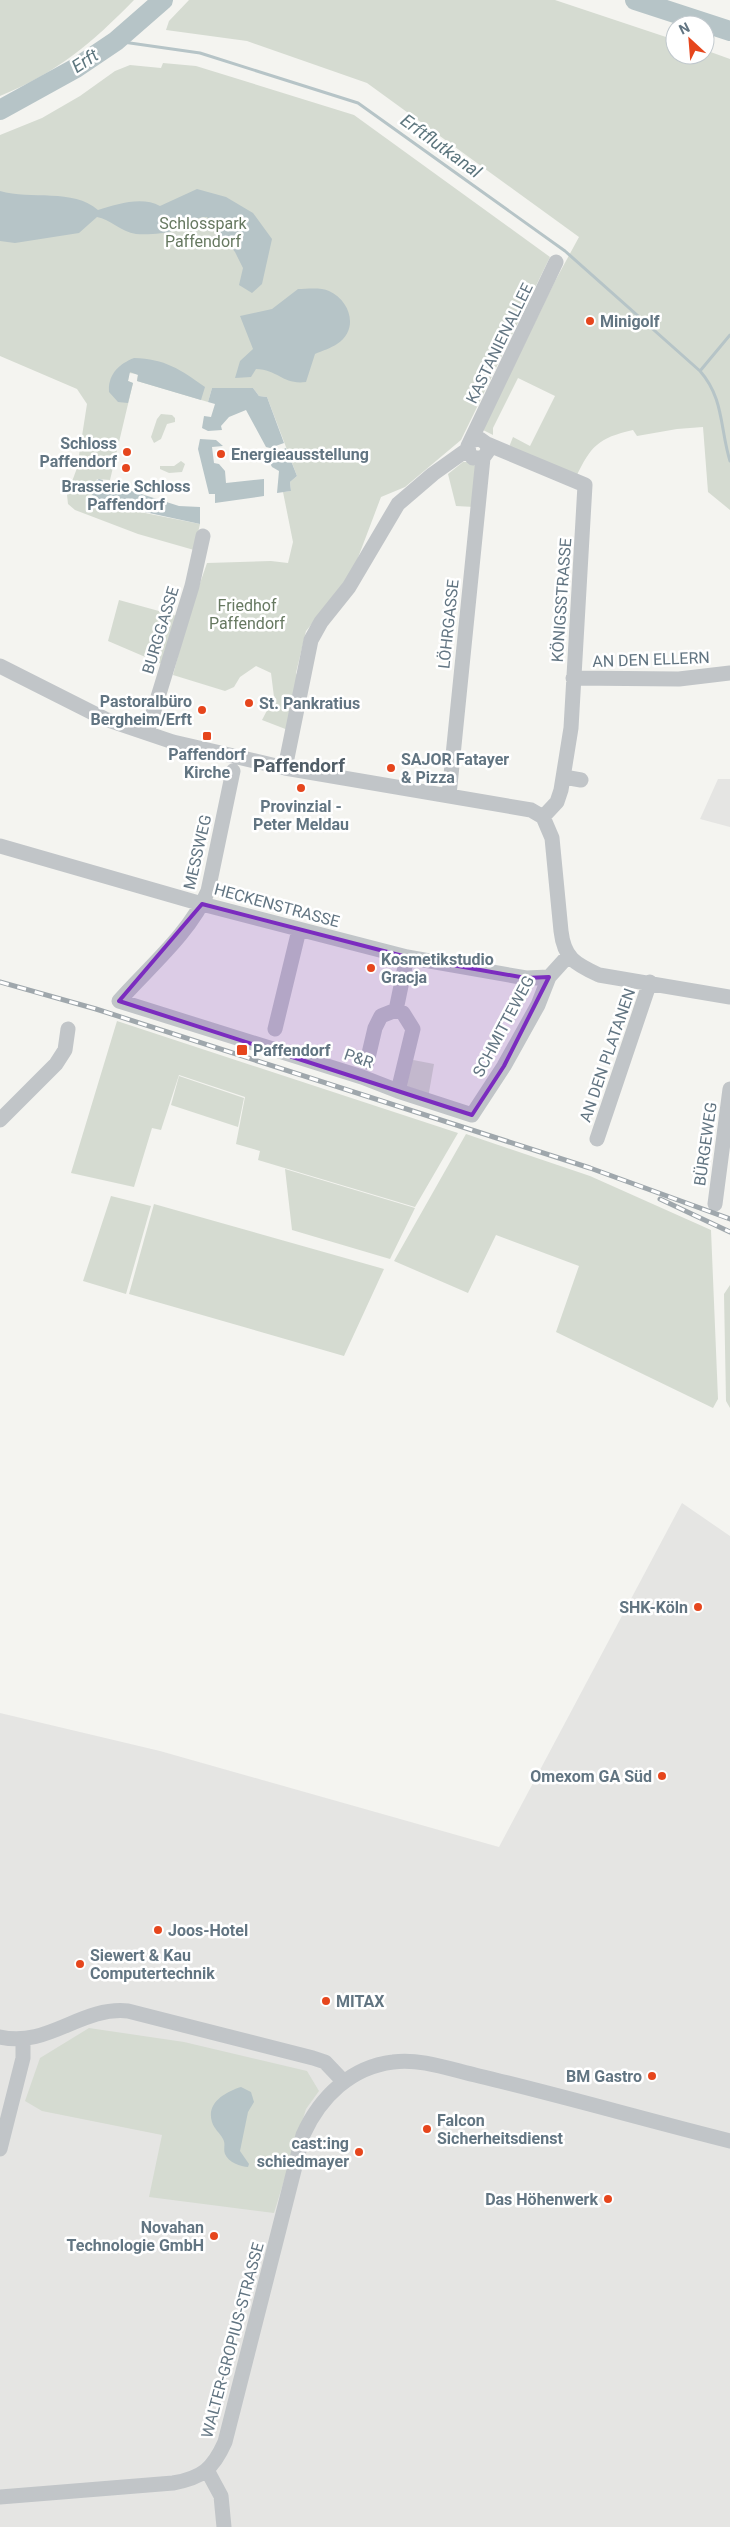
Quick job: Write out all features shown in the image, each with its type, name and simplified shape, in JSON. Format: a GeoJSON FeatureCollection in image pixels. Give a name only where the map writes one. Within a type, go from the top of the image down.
{"type":"FeatureCollection","features":[{"type":"Feature","properties":{"kind":"street","name":"KASTANIENALLEE"},"geometry":{"type":"LineString","coordinates":[[478,448],[556,262]]}},
{"type":"Feature","properties":{"kind":"street","name":"KÖNIGSSTRASSE"},"geometry":{"type":"LineString","coordinates":[[478,448],[585,485],[571,728],[564,777],[557,802],[543,817]]}},
{"type":"Feature","properties":{"kind":"street"},"geometry":{"type":"LineString","coordinates":[[285,768],[311,640],[317,627],[349,587],[398,504],[432,474],[478,448]]}},
{"type":"Feature","properties":{"kind":"street","name":"LÖHRGASSE"},"geometry":{"type":"LineString","coordinates":[[448,795],[478,448]]}},
{"type":"Feature","properties":{"kind":"street","name":"BURGGASSE"},"geometry":{"type":"LineString","coordinates":[[146,733],[192,586],[203,536]]}},
{"type":"Feature","properties":{"kind":"street"},"geometry":{"type":"LineString","coordinates":[[0,666],[105,719],[146,733],[285,768],[530,810],[543,817],[552,838],[562,945],[568,956],[581,967],[599,975],[650,982],[730,997]]}},
{"type":"Feature","properties":{"kind":"street","name":"AN DEN ELLERN"},"geometry":{"type":"LineString","coordinates":[[574,678],[678,679],[730,673]]}},
{"type":"Feature","properties":{"kind":"street","name":"MESSWEG"},"geometry":{"type":"LineString","coordinates":[[118,1001],[189,923],[202,904],[208,890],[233,771]]}},
{"type":"Feature","properties":{"kind":"street"},"geometry":{"type":"LineString","coordinates":[[564,777],[581,780]]}},
{"type":"Feature","properties":{"kind":"street","name":"HECKENSTRASSE"},"geometry":{"type":"LineString","coordinates":[[0,846],[202,904],[407,957],[526,978],[549,978]]}},
{"type":"Feature","properties":{"kind":"street"},"geometry":{"type":"LineString","coordinates":[[275,1029],[299,930]]}},
{"type":"Feature","properties":{"kind":"street","name":"SCHMITTEWEG"},"geometry":{"type":"LineString","coordinates":[[472,1115],[504,1066],[538,1005],[549,978],[568,956]]}},
{"type":"Feature","properties":{"kind":"street"},"geometry":{"type":"LineString","coordinates":[[396,1010],[407,957]]}},
{"type":"Feature","properties":{"kind":"street","name":"AN DEN PLATANEN"},"geometry":{"type":"LineString","coordinates":[[597,1139],[650,982]]}},
{"type":"Feature","properties":{"kind":"street","name":"P&R"},"geometry":{"type":"LineString","coordinates":[[118,1001],[362,1076],[398,1092],[472,1115]]}},
{"type":"Feature","properties":{"kind":"street"},"geometry":{"type":"LineString","coordinates":[[367,1062],[381,1016],[396,1010],[403,1013],[413,1029],[398,1092]]}},
{"type":"Feature","properties":{"kind":"street"},"geometry":{"type":"LineString","coordinates":[[0,1120],[56,1064],[65,1050],[68,1029]]}},
{"type":"Feature","properties":{"kind":"street","name":"BÜRGEWEG"},"geometry":{"type":"LineString","coordinates":[[715,1204],[728,1120],[730,1089]]}},
{"type":"Feature","properties":{"kind":"street"},"geometry":{"type":"LineString","coordinates":[[0,2037],[23,2039],[45,2035],[102,2010],[128,2011],[313,2058],[332,2068],[344,2082]]}},
{"type":"Feature","properties":{"kind":"street"},"geometry":{"type":"LineString","coordinates":[[0,2149],[23,2058],[23,2039]]}},
{"type":"Feature","properties":{"kind":"street","name":"WALTER-GROPIUS-STRASSE"},"geometry":{"type":"LineString","coordinates":[[0,2497],[190,2480],[207,2470],[218,2458],[225,2442],[303,2135],[310,2118],[320,2104],[344,2082],[373,2066],[410,2060],[531,2089],[730,2141]]}},
{"type":"Feature","properties":{"kind":"street"},"geometry":{"type":"LineString","coordinates":[[207,2470],[221,2496],[224,2527]]}},
{"type":"Feature","properties":{"kind":"highlighted area"},"geometry":{"type":"Polygon","coordinates":[[[202,904],[407,957],[526,978],[549,977],[504,1066],[472,1115],[119,1001],[202,904]]]}},
{"type":"Feature","properties":{"kind":"shaded area"},"geometry":{"type":"Polygon","coordinates":[[[197,189],[226,197],[253,213],[272,239],[262,284],[252,293],[239,285],[243,268],[235,252],[207,217],[194,220],[171,231],[136,234],[97,217],[79,233],[15,243],[0,241],[0,191],[76,199],[88,203],[98,210],[121,203],[137,201],[160,206],[197,189]]]}},
{"type":"Feature","properties":{"kind":"shaded area"},"geometry":{"type":"Polygon","coordinates":[[[298,289],[326,290],[343,302],[350,316],[350,324],[344,338],[335,345],[315,354],[306,382],[292,381],[264,370],[256,369],[251,377],[235,378],[240,361],[253,349],[240,316],[272,309],[298,289]]]}},
{"type":"Feature","properties":{"kind":"shaded area"},"geometry":{"type":"Polygon","coordinates":[[[134,358],[155,360],[172,366],[188,375],[205,387],[201,400],[137,381],[138,375],[130,372],[128,381],[133,383],[128,403],[118,402],[109,392],[110,380],[119,367],[134,358]]]}},
{"type":"Feature","properties":{"kind":"shaded area"},"geometry":{"type":"Polygon","coordinates":[[[212,388],[253,388],[259,396],[267,397],[284,443],[270,448],[266,447],[246,410],[229,417],[221,426],[222,430],[208,431],[202,428],[204,416],[211,417],[215,404],[208,402],[212,388]]]}},
{"type":"Feature","properties":{"kind":"shaded area"},"geometry":{"type":"Polygon","coordinates":[[[200,439],[216,440],[223,446],[212,447],[214,463],[219,464],[225,471],[226,483],[264,479],[264,496],[215,503],[215,494],[209,494],[198,449],[200,439]]]}},
{"type":"Feature","properties":{"kind":"shaded area"},"geometry":{"type":"Polygon","coordinates":[[[286,448],[297,476],[290,482],[291,491],[277,493],[279,471],[272,467],[267,457],[286,448]]]}},
{"type":"Feature","properties":{"kind":"shaded area"},"geometry":{"type":"Polygon","coordinates":[[[99,479],[103,480],[101,488],[111,491],[113,485],[179,506],[200,507],[200,524],[103,503],[97,500],[91,493],[92,483],[99,479]]]}},
{"type":"Feature","properties":{"kind":"shaded area"},"geometry":{"type":"Polygon","coordinates":[[[718,779],[730,779],[730,827],[700,819],[718,779]]]}},
{"type":"Feature","properties":{"kind":"shaded area"},"geometry":{"type":"Polygon","coordinates":[[[682,1503],[730,1536],[730,2527],[0,2527],[0,1713],[160,1751],[499,1847],[682,1503]]]}},
{"type":"Feature","properties":{"kind":"shaded area"},"geometry":{"type":"Polygon","coordinates":[[[241,2087],[251,2092],[254,2102],[248,2112],[240,2151],[249,2164],[248,2167],[235,2164],[227,2157],[224,2152],[224,2141],[213,2124],[211,2115],[214,2104],[218,2099],[241,2087]]]}},
{"type":"Feature","properties":{"kind":"green space"},"geometry":{"type":"Polygon","coordinates":[[[0,0],[134,0],[73,56],[39,77],[0,96],[0,0]]]}},
{"type":"Feature","properties":{"kind":"green space"},"geometry":{"type":"Polygon","coordinates":[[[189,0],[555,0],[665,37],[665,65],[715,65],[715,54],[730,59],[730,510],[708,492],[703,427],[677,429],[637,436],[633,430],[611,436],[591,451],[576,477],[509,447],[513,437],[530,446],[555,396],[518,378],[493,428],[493,435],[483,430],[554,283],[579,237],[367,83],[247,41],[166,30],[169,21],[189,0]]]}},
{"type":"Feature","properties":{"kind":"green space","name":"Schlosspark Paffendorf"},"geometry":{"type":"Polygon","coordinates":[[[163,63],[196,66],[354,115],[550,257],[461,440],[405,487],[381,497],[356,563],[339,590],[306,631],[296,673],[300,682],[288,730],[262,720],[274,697],[271,673],[256,666],[240,677],[234,687],[225,691],[173,675],[188,618],[207,563],[271,561],[288,563],[293,542],[283,492],[291,491],[290,482],[297,476],[267,397],[259,396],[253,388],[212,388],[208,402],[137,381],[138,374],[129,373],[128,381],[133,383],[110,480],[97,479],[91,492],[95,498],[120,508],[200,524],[194,550],[138,534],[75,510],[68,504],[67,495],[77,468],[87,404],[77,389],[0,356],[0,135],[42,118],[80,96],[115,71],[130,65],[161,68],[163,63]]]}},
{"type":"Feature","properties":{"kind":"green space"},"geometry":{"type":"Polygon","coordinates":[[[161,414],[172,415],[175,418],[175,422],[167,424],[161,439],[154,443],[151,437],[157,419],[161,414]]]}},
{"type":"Feature","properties":{"kind":"green space"},"geometry":{"type":"Polygon","coordinates":[[[181,461],[185,464],[182,472],[169,473],[160,469],[160,466],[174,466],[181,461]]]}},
{"type":"Feature","properties":{"kind":"green space"},"geometry":{"type":"Polygon","coordinates":[[[463,462],[471,462],[475,466],[474,507],[456,506],[448,474],[463,462]]]}},
{"type":"Feature","properties":{"kind":"green space"},"geometry":{"type":"Polygon","coordinates":[[[119,600],[177,616],[164,665],[108,641],[119,600]]]}},
{"type":"Feature","properties":{"kind":"green space"},"geometry":{"type":"Polygon","coordinates":[[[117,1021],[458,1133],[415,1207],[258,1160],[260,1151],[236,1144],[245,1097],[179,1075],[161,1130],[152,1128],[134,1187],[71,1173],[117,1021]]]}},
{"type":"Feature","properties":{"kind":"green space"},"geometry":{"type":"Polygon","coordinates":[[[408,1059],[434,1064],[428,1098],[401,1090],[408,1059]]]}},
{"type":"Feature","properties":{"kind":"green space"},"geometry":{"type":"Polygon","coordinates":[[[179,1076],[244,1098],[238,1127],[171,1105],[179,1076]]]}},
{"type":"Feature","properties":{"kind":"green space"},"geometry":{"type":"Polygon","coordinates":[[[466,1134],[590,1176],[711,1230],[718,1399],[713,1408],[556,1332],[579,1266],[496,1235],[468,1293],[394,1261],[466,1134]]]}},
{"type":"Feature","properties":{"kind":"green space"},"geometry":{"type":"Polygon","coordinates":[[[285,1169],[415,1208],[390,1259],[292,1230],[285,1169]]]}},
{"type":"Feature","properties":{"kind":"green space"},"geometry":{"type":"Polygon","coordinates":[[[111,1196],[151,1206],[126,1294],[83,1281],[111,1196]]]}},
{"type":"Feature","properties":{"kind":"green space"},"geometry":{"type":"Polygon","coordinates":[[[154,1204],[384,1269],[344,1356],[129,1294],[154,1204]]]}},
{"type":"Feature","properties":{"kind":"green space"},"geometry":{"type":"Polygon","coordinates":[[[730,1285],[730,1408],[726,1401],[724,1294],[730,1285]]]}},
{"type":"Feature","properties":{"kind":"green space"},"geometry":{"type":"Polygon","coordinates":[[[89,2028],[184,2042],[307,2071],[319,2091],[306,2109],[274,2213],[149,2197],[162,2135],[42,2111],[25,2101],[40,2058],[89,2028]]]}},
{"type":"Feature","properties":{"kind":"waterway","name":"Erft"},"geometry":{"type":"LineString","coordinates":[[0,110],[76,68],[116,41],[163,0]]}},
{"type":"Feature","properties":{"kind":"waterway","name":"Erft"},"geometry":{"type":"LineString","coordinates":[[635,0],[730,31]]}},
{"type":"Feature","properties":{"kind":"waterway","name":"Erftflutkanal"},"geometry":{"type":"LineString","coordinates":[[116,41],[200,53],[358,103],[565,251],[700,371],[708,381],[717,403],[730,461]]}},
{"type":"Feature","properties":{"kind":"waterway","name":"Erftflutkanal"},"geometry":{"type":"LineString","coordinates":[[700,371],[730,335]]}},
{"type":"Feature","properties":{"kind":"railway"},"geometry":{"type":"LineString","coordinates":[[0,982],[96,1009],[590,1168],[730,1219]]}},
{"type":"Feature","properties":{"kind":"railway"},"geometry":{"type":"LineString","coordinates":[[660,1199],[730,1232]]}},
{"type":"Feature","properties":{"kind":"place","name":"Minigolf"},"geometry":{"type":"Point","coordinates":[590,321]}},
{"type":"Feature","properties":{"kind":"place","name":"Schloss Paffendorf"},"geometry":{"type":"Point","coordinates":[127,452]}},
{"type":"Feature","properties":{"kind":"place","name":"Energieausstellung"},"geometry":{"type":"Point","coordinates":[221,454]}},
{"type":"Feature","properties":{"kind":"place","name":"Brasserie Schloss Paffendorf"},"geometry":{"type":"Point","coordinates":[126,468]}},
{"type":"Feature","properties":{"kind":"place","name":"St. Pankratius"},"geometry":{"type":"Point","coordinates":[249,703]}},
{"type":"Feature","properties":{"kind":"place","name":"Pastoralbüro Bergheim/Erft"},"geometry":{"type":"Point","coordinates":[202,710]}},
{"type":"Feature","properties":{"kind":"place","name":"Paffendorf Kirche"},"geometry":{"type":"Point","coordinates":[207,736]}},
{"type":"Feature","properties":{"kind":"place","name":"SAJOR Fatayer & Pizza"},"geometry":{"type":"Point","coordinates":[391,768]}},
{"type":"Feature","properties":{"kind":"place","name":"Provinzial - Peter Meldau"},"geometry":{"type":"Point","coordinates":[301,788]}},
{"type":"Feature","properties":{"kind":"place","name":"Kosmetikstudio Gracja"},"geometry":{"type":"Point","coordinates":[371,968]}},
{"type":"Feature","properties":{"kind":"place","name":"Paffendorf"},"geometry":{"type":"Point","coordinates":[242,1050]}},
{"type":"Feature","properties":{"kind":"place","name":"SHK-Köln"},"geometry":{"type":"Point","coordinates":[698,1607]}},
{"type":"Feature","properties":{"kind":"place","name":"Omexom GA Süd"},"geometry":{"type":"Point","coordinates":[662,1776]}},
{"type":"Feature","properties":{"kind":"place","name":"Joos-Hotel"},"geometry":{"type":"Point","coordinates":[158,1930]}},
{"type":"Feature","properties":{"kind":"place","name":"Siewert & Kau Computertechnik"},"geometry":{"type":"Point","coordinates":[80,1964]}},
{"type":"Feature","properties":{"kind":"place","name":"MITAX"},"geometry":{"type":"Point","coordinates":[326,2001]}},
{"type":"Feature","properties":{"kind":"place","name":"BM Gastro"},"geometry":{"type":"Point","coordinates":[652,2076]}},
{"type":"Feature","properties":{"kind":"place","name":"Falcon Sicherheitsdienst"},"geometry":{"type":"Point","coordinates":[427,2129]}},
{"type":"Feature","properties":{"kind":"place","name":"cast:ing schiedmayer"},"geometry":{"type":"Point","coordinates":[359,2152]}},
{"type":"Feature","properties":{"kind":"place","name":"Das Höhenwerk"},"geometry":{"type":"Point","coordinates":[608,2199]}},
{"type":"Feature","properties":{"kind":"place","name":"Novahan Technologie GmbH"},"geometry":{"type":"Point","coordinates":[214,2236]}},
{"type":"Feature","properties":{"kind":"district","name":"Paffendorf"},"geometry":{"type":"Point","coordinates":[299,765]}},
{"type":"Feature","properties":{"kind":"park label","name":"Friedhof Paffendorf"},"geometry":{"type":"Point","coordinates":[247,614]}}]}
